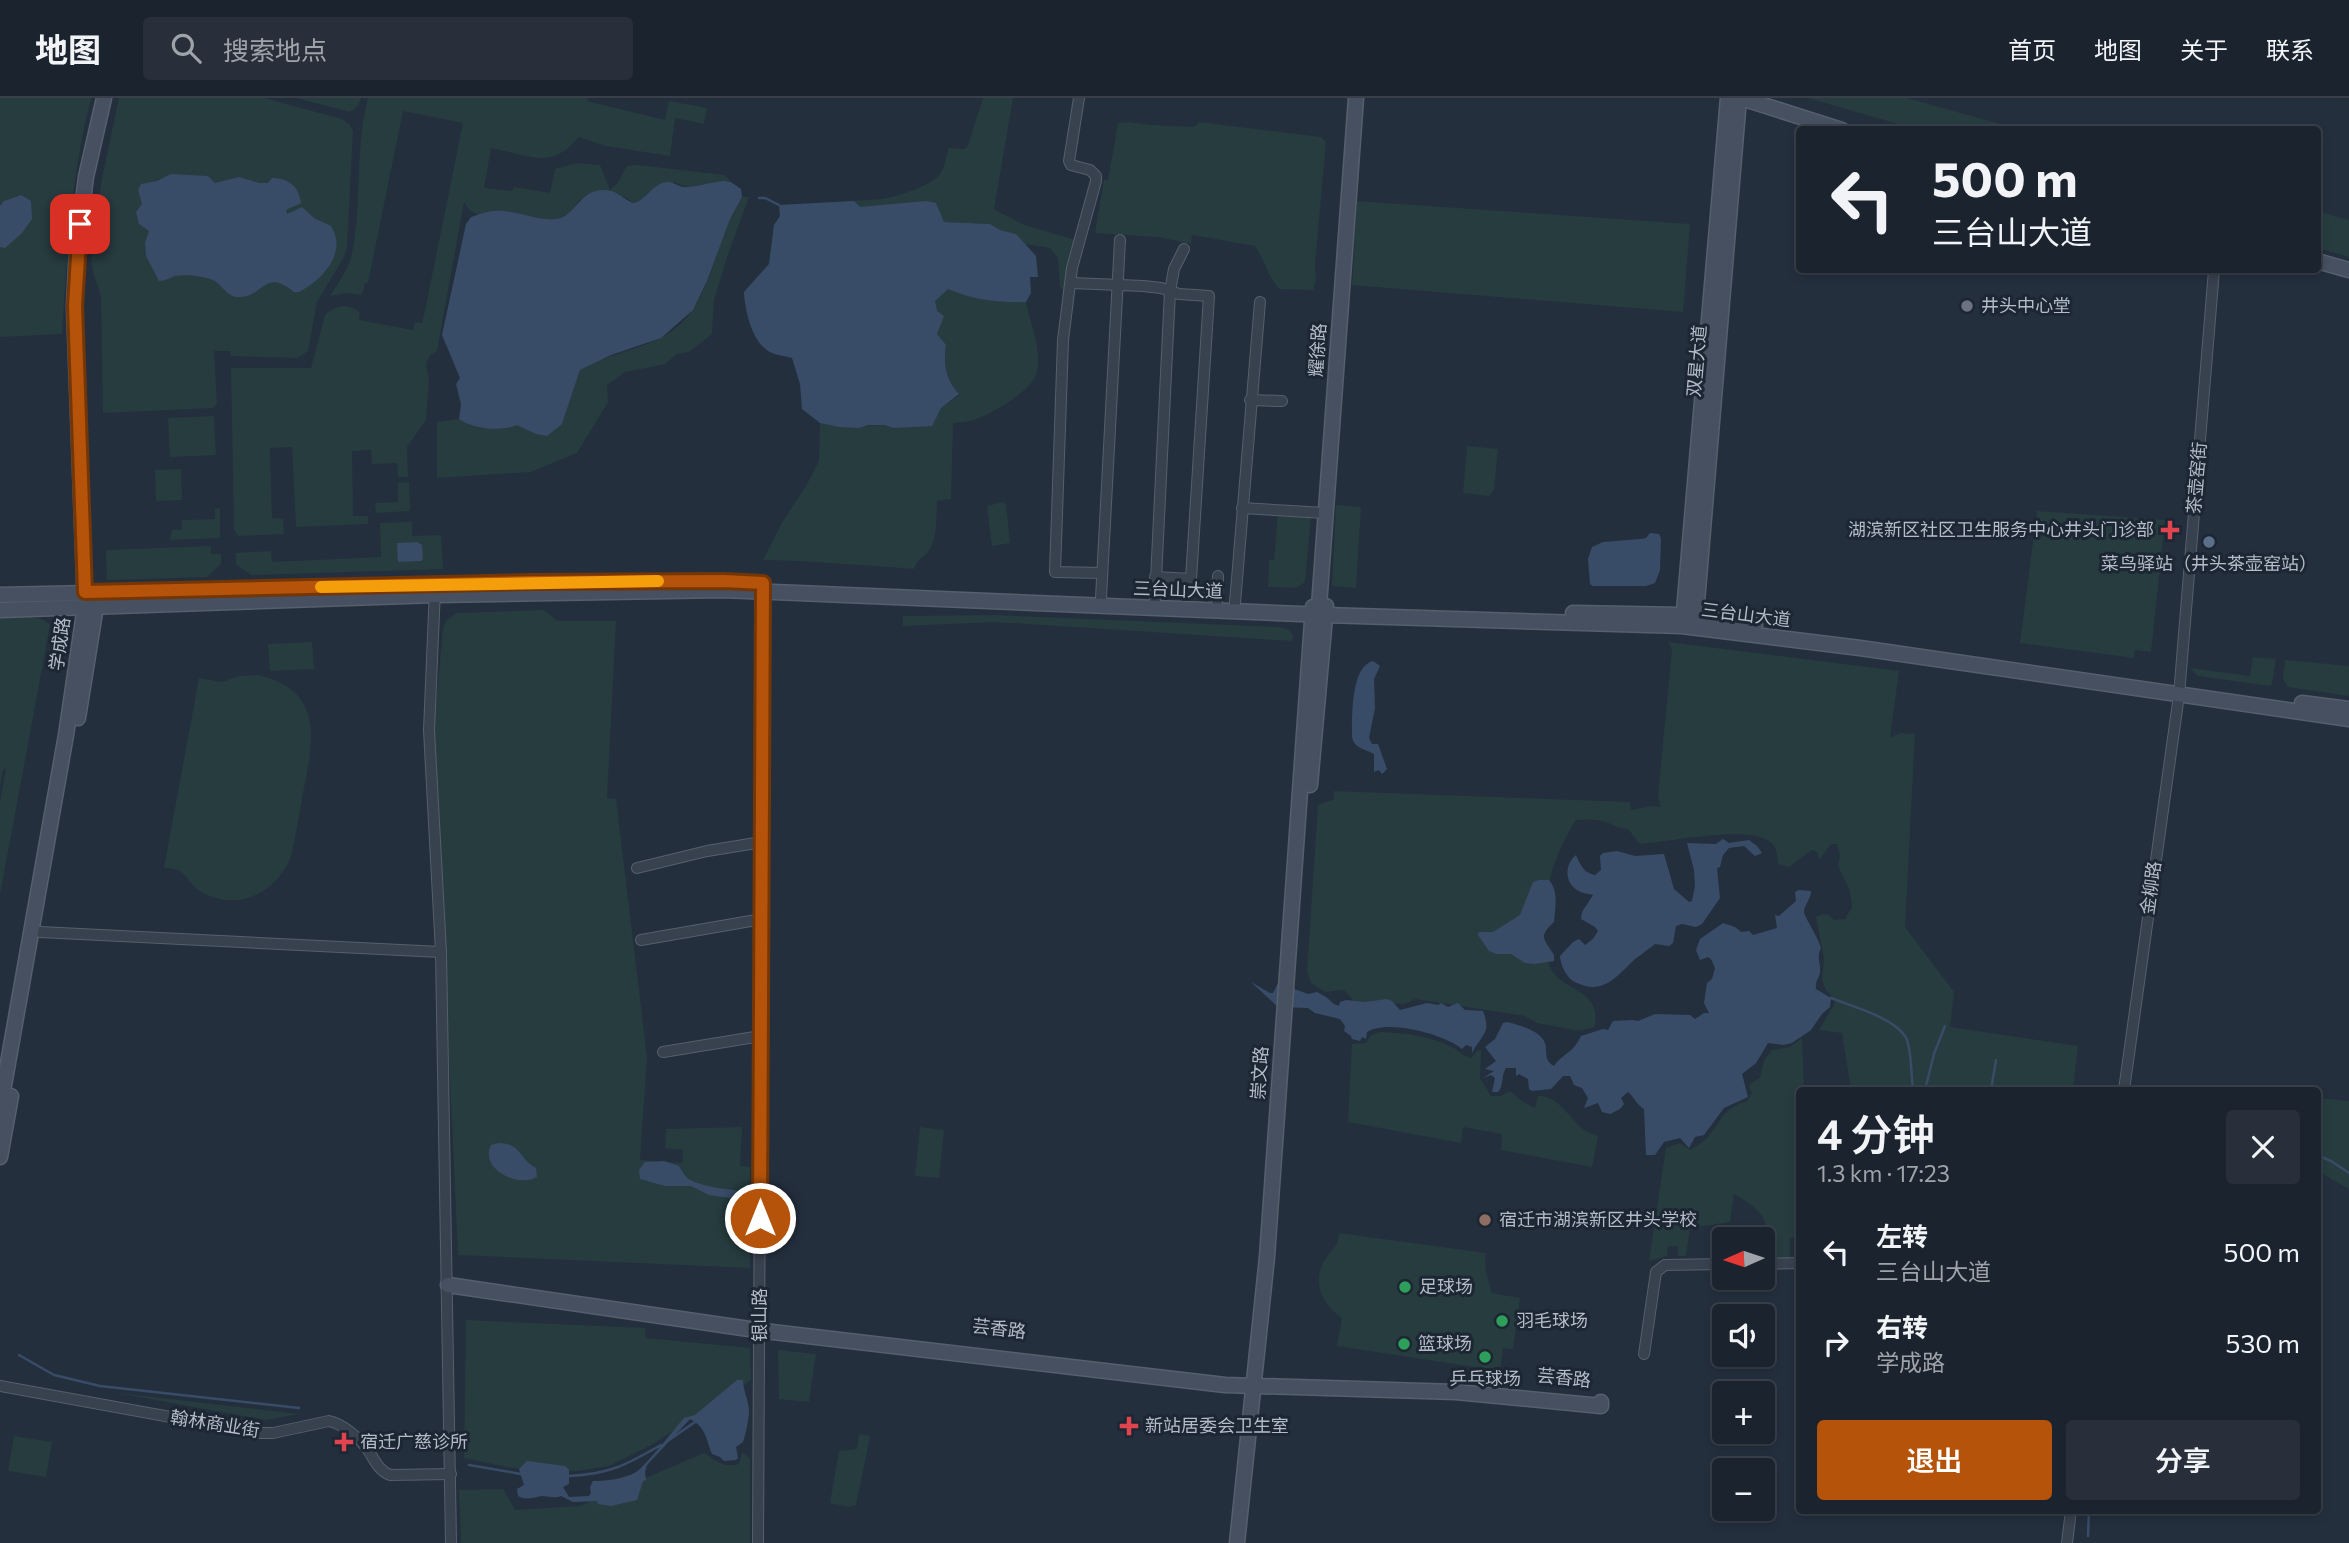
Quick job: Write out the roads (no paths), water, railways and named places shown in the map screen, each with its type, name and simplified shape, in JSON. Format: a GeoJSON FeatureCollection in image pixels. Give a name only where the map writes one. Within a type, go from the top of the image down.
{"type":"FeatureCollection","features":[{"type":"Feature","properties":{"kind":"street","name":"学成路"},"geometry":{"type":"LineString","coordinates":[[0,1157],[40,932],[91,599],[75,306],[77,247],[86,177],[104,98]]}},
{"type":"Feature","properties":{"kind":"street"},"geometry":{"type":"LineString","coordinates":[[1079,98],[1069,161],[1071,165],[1090,170],[1096,176],[1072,268],[1063,340],[1055,572],[1102,573]]}},
{"type":"Feature","properties":{"kind":"street","name":"耀徐路"},"geometry":{"type":"LineString","coordinates":[[1319,609],[1356,98]]}},
{"type":"Feature","properties":{"kind":"street","name":"双星大道"},"geometry":{"type":"LineString","coordinates":[[1689,622],[1728,98]]}},
{"type":"Feature","properties":{"kind":"street"},"geometry":{"type":"LineString","coordinates":[[1740,98],[1829,126]]}},
{"type":"Feature","properties":{"kind":"street","name":"双星大道"},"geometry":{"type":"LineString","coordinates":[[1689,622],[1740,98]]}},
{"type":"Feature","properties":{"kind":"street"},"geometry":{"type":"LineString","coordinates":[[1101,598],[1120,240]]}},
{"type":"Feature","properties":{"kind":"street"},"geometry":{"type":"LineString","coordinates":[[1155,600],[1170,291],[1174,269],[1184,249]]}},
{"type":"Feature","properties":{"kind":"street"},"geometry":{"type":"LineString","coordinates":[[2321,262],[2349,270]]}},
{"type":"Feature","properties":{"kind":"street","name":"茶壶窑街"},"geometry":{"type":"LineString","coordinates":[[2179,690],[2214,273]]}},
{"type":"Feature","properties":{"kind":"street"},"geometry":{"type":"LineString","coordinates":[[1072,283],[1143,286],[1179,294],[1209,296],[1191,579],[1155,577]]}},
{"type":"Feature","properties":{"kind":"street"},"geometry":{"type":"LineString","coordinates":[[1235,603],[1260,302]]}},
{"type":"Feature","properties":{"kind":"street"},"geometry":{"type":"LineString","coordinates":[[1250,400],[1282,401]]}},
{"type":"Feature","properties":{"kind":"street"},"geometry":{"type":"LineString","coordinates":[[1242,508],[1325,513]]}},
{"type":"Feature","properties":{"kind":"street"},"geometry":{"type":"LineString","coordinates":[[1217,602],[1218,576]]}},
{"type":"Feature","properties":{"kind":"street","name":"三台山大道"},"geometry":{"type":"LineString","coordinates":[[0,595],[91,599],[435,589],[611,591],[763,587],[1217,602],[1319,609]]}},
{"type":"Feature","properties":{"kind":"street","name":"三台山大道"},"geometry":{"type":"LineString","coordinates":[[763,587],[1689,622],[1873,650],[2349,709]]}},
{"type":"Feature","properties":{"kind":"street","name":"银山路"},"geometry":{"type":"LineString","coordinates":[[758,1543],[763,587]]}},
{"type":"Feature","properties":{"kind":"street"},"geometry":{"type":"LineString","coordinates":[[435,589],[429,730],[441,953],[451,1543]]}},
{"type":"Feature","properties":{"kind":"street","name":"学成路"},"geometry":{"type":"LineString","coordinates":[[0,1108],[91,599]]}},
{"type":"Feature","properties":{"kind":"street","name":"三台山大道"},"geometry":{"type":"LineString","coordinates":[[0,610],[91,599]]}},
{"type":"Feature","properties":{"kind":"street","name":"崇文路"},"geometry":{"type":"LineString","coordinates":[[1245,1543],[1319,609]]}},
{"type":"Feature","properties":{"kind":"street","name":"三台山大道"},"geometry":{"type":"LineString","coordinates":[[2179,690],[2349,719]]}},
{"type":"Feature","properties":{"kind":"street","name":"金柳路"},"geometry":{"type":"LineString","coordinates":[[2124,1087],[2179,690]]}},
{"type":"Feature","properties":{"kind":"street"},"geometry":{"type":"LineString","coordinates":[[637,868],[707,851],[762,842]]}},
{"type":"Feature","properties":{"kind":"street"},"geometry":{"type":"LineString","coordinates":[[641,940],[762,919]]}},
{"type":"Feature","properties":{"kind":"street"},"geometry":{"type":"LineString","coordinates":[[40,932],[441,953]]}},
{"type":"Feature","properties":{"kind":"street"},"geometry":{"type":"LineString","coordinates":[[663,1052],[761,1036]]}},
{"type":"Feature","properties":{"kind":"street"},"geometry":{"type":"LineString","coordinates":[[1775,1264],[1796,1263]]}},
{"type":"Feature","properties":{"kind":"street"},"geometry":{"type":"LineString","coordinates":[[1644,1354],[1656,1272],[1665,1265],[1712,1264]]}},
{"type":"Feature","properties":{"kind":"street","name":"芸香路"},"geometry":{"type":"LineString","coordinates":[[448,1281],[760,1326],[1257,1382],[1456,1392],[1601,1406],[1601,1402],[1487,1389],[1257,1382]]}},
{"type":"Feature","properties":{"kind":"street","name":"崇文路"},"geometry":{"type":"LineString","coordinates":[[1237,1543],[1257,1382]]}},
{"type":"Feature","properties":{"kind":"street","name":"翰林商业街"},"geometry":{"type":"LineString","coordinates":[[0,1386],[258,1433],[274,1433],[329,1421],[338,1423],[365,1445],[383,1472],[390,1475],[451,1474]]}},
{"type":"Feature","properties":{"kind":"street"},"geometry":{"type":"LineString","coordinates":[[2067,1543],[2071,1514]]}},
{"type":"Feature","properties":{"kind":"water"},"geometry":{"type":"Polygon","coordinates":[[[171,174],[208,176],[215,183],[239,177],[259,183],[268,183],[272,178],[288,181],[298,192],[301,203],[286,210],[287,214],[302,207],[314,218],[331,226],[336,246],[330,265],[308,287],[299,292],[294,292],[284,285],[270,283],[248,296],[236,297],[213,280],[204,277],[179,275],[159,281],[146,256],[145,243],[149,231],[139,224],[136,212],[142,204],[138,190],[141,184],[157,181],[171,174]]]}},
{"type":"Feature","properties":{"kind":"water"},"geometry":{"type":"Polygon","coordinates":[[[665,182],[686,187],[731,182],[741,189],[742,197],[730,219],[693,310],[661,338],[611,355],[580,370],[562,424],[547,436],[517,425],[487,428],[459,419],[461,404],[456,384],[460,378],[442,335],[466,224],[471,217],[498,211],[556,219],[570,212],[592,192],[611,191],[634,203],[665,182]]]}},
{"type":"Feature","properties":{"kind":"water"},"geometry":{"type":"Polygon","coordinates":[[[21,195],[31,201],[32,219],[22,233],[5,248],[0,247],[0,206],[4,201],[21,195]]]}},
{"type":"Feature","properties":{"kind":"water"},"geometry":{"type":"Polygon","coordinates":[[[854,201],[860,207],[926,201],[936,203],[944,222],[990,224],[1016,234],[1036,256],[1038,277],[1030,277],[1031,293],[1026,302],[987,300],[948,289],[935,301],[937,311],[944,316],[937,334],[946,345],[946,371],[959,394],[941,408],[932,426],[893,428],[868,425],[859,428],[820,423],[802,409],[800,384],[792,358],[764,348],[754,334],[744,292],[769,264],[774,225],[780,216],[779,205],[854,201]]]}},
{"type":"Feature","properties":{"kind":"water"},"geometry":{"type":"Polygon","coordinates":[[[1650,533],[1659,534],[1661,539],[1660,570],[1655,583],[1646,586],[1590,584],[1588,559],[1592,547],[1603,542],[1646,538],[1650,533]]]}},
{"type":"Feature","properties":{"kind":"water"},"geometry":{"type":"Polygon","coordinates":[[[417,542],[422,545],[423,559],[398,562],[397,543],[417,542]]]}},
{"type":"Feature","properties":{"kind":"water"},"geometry":{"type":"Polygon","coordinates":[[[1373,661],[1380,666],[1374,679],[1375,708],[1369,738],[1372,744],[1378,744],[1387,769],[1382,774],[1379,770],[1374,772],[1374,754],[1357,746],[1352,736],[1357,682],[1360,672],[1373,661]]]}},
{"type":"Feature","properties":{"kind":"water"},"geometry":{"type":"Polygon","coordinates":[[[1723,839],[1729,843],[1749,840],[1762,853],[1755,856],[1744,846],[1729,848],[1723,855],[1720,867],[1717,868],[1720,898],[1702,924],[1696,927],[1682,924],[1676,926],[1673,943],[1669,946],[1655,944],[1606,984],[1585,986],[1567,976],[1560,956],[1579,939],[1585,945],[1598,931],[1581,919],[1582,912],[1593,895],[1577,890],[1568,877],[1568,868],[1576,855],[1583,868],[1595,875],[1601,870],[1600,856],[1603,853],[1617,851],[1635,856],[1664,854],[1674,889],[1689,902],[1692,901],[1695,886],[1687,843],[1716,844],[1723,839]]]}},
{"type":"Feature","properties":{"kind":"water"},"geometry":{"type":"Polygon","coordinates":[[[1549,880],[1555,895],[1554,922],[1544,935],[1554,955],[1554,961],[1525,963],[1511,954],[1489,951],[1478,935],[1479,932],[1493,932],[1520,915],[1533,882],[1549,880]]]}},
{"type":"Feature","properties":{"kind":"water"},"geometry":{"type":"Polygon","coordinates":[[[1811,891],[1804,912],[1821,948],[1816,989],[1831,998],[1830,1007],[1811,1030],[1792,1043],[1768,1043],[1756,1063],[1742,1074],[1748,1097],[1724,1108],[1704,1135],[1695,1137],[1689,1148],[1680,1138],[1664,1142],[1655,1155],[1646,1155],[1644,1109],[1628,1092],[1621,1098],[1624,1104],[1620,1109],[1610,1114],[1602,1112],[1598,1103],[1584,1108],[1588,1098],[1582,1088],[1574,1085],[1570,1076],[1563,1076],[1551,1089],[1532,1091],[1529,1089],[1528,1079],[1519,1074],[1516,1076],[1516,1068],[1506,1068],[1498,1092],[1492,1092],[1495,1078],[1491,1075],[1483,1078],[1494,1071],[1485,1069],[1496,1061],[1485,1047],[1495,1039],[1503,1023],[1537,1033],[1544,1041],[1548,1061],[1554,1066],[1574,1047],[1581,1036],[1608,1030],[1613,1021],[1638,1021],[1655,1014],[1690,1015],[1695,1019],[1709,1013],[1704,1003],[1707,983],[1712,979],[1715,968],[1708,957],[1700,960],[1696,950],[1700,939],[1723,923],[1741,932],[1749,931],[1753,935],[1777,928],[1775,915],[1779,916],[1796,901],[1795,892],[1811,891]]]}},
{"type":"Feature","properties":{"kind":"water"},"geometry":{"type":"Polygon","coordinates":[[[1251,982],[1270,993],[1273,993],[1278,983],[1308,994],[1317,992],[1339,1006],[1340,1002],[1346,1000],[1365,1002],[1387,999],[1400,1010],[1427,1003],[1441,1003],[1448,1007],[1458,1003],[1465,1010],[1483,1011],[1486,1030],[1472,1053],[1472,1047],[1466,1045],[1462,1049],[1443,1038],[1402,1028],[1376,1028],[1367,1032],[1366,1039],[1362,1037],[1360,1041],[1352,1039],[1344,1031],[1345,1026],[1340,1019],[1315,1013],[1308,1008],[1278,1007],[1251,982]]]}},
{"type":"Feature","properties":{"kind":"water"},"geometry":{"type":"Polygon","coordinates":[[[498,1143],[516,1149],[536,1168],[537,1177],[520,1180],[495,1169],[489,1154],[491,1145],[498,1143]]]}},
{"type":"Feature","properties":{"kind":"water"},"geometry":{"type":"Polygon","coordinates":[[[664,1161],[679,1166],[690,1180],[719,1188],[749,1191],[749,1196],[741,1199],[709,1195],[691,1186],[665,1186],[640,1179],[639,1170],[645,1162],[664,1161]]]}},
{"type":"Feature","properties":{"kind":"water"},"geometry":{"type":"Polygon","coordinates":[[[737,1380],[743,1380],[749,1413],[743,1442],[736,1447],[736,1460],[724,1461],[712,1454],[703,1430],[690,1419],[647,1465],[646,1480],[643,1481],[637,1500],[611,1506],[598,1504],[597,1501],[573,1502],[561,1496],[518,1496],[517,1489],[524,1485],[519,1469],[527,1461],[565,1466],[569,1470],[569,1484],[563,1487],[569,1497],[589,1496],[593,1481],[615,1479],[636,1472],[684,1418],[695,1415],[737,1380]]]}},
{"type":"Feature","properties":{"kind":"waterway"},"geometry":{"type":"LineString","coordinates":[[759,198],[779,205]]}},
{"type":"Feature","properties":{"kind":"waterway"},"geometry":{"type":"LineString","coordinates":[[1831,998],[1874,1014],[1902,1032],[1909,1046],[1913,1087]]}},
{"type":"Feature","properties":{"kind":"waterway"},"geometry":{"type":"LineString","coordinates":[[1926,1087],[1945,1026]]}},
{"type":"Feature","properties":{"kind":"waterway"},"geometry":{"type":"LineString","coordinates":[[1992,1087],[1996,1060]]}},
{"type":"Feature","properties":{"kind":"waterway"},"geometry":{"type":"LineString","coordinates":[[2321,1157],[2349,1173]]}},
{"type":"Feature","properties":{"kind":"waterway"},"geometry":{"type":"LineString","coordinates":[[19,1355],[54,1375],[100,1386],[299,1408]]}},
{"type":"Feature","properties":{"kind":"waterway"},"geometry":{"type":"LineString","coordinates":[[666,1442],[698,1420]]}},
{"type":"Feature","properties":{"kind":"waterway"},"geometry":{"type":"LineString","coordinates":[[569,1476],[617,1467],[661,1445]]}},
{"type":"Feature","properties":{"kind":"waterway"},"geometry":{"type":"LineString","coordinates":[[469,1465],[521,1474]]}},
{"type":"Feature","properties":{"kind":"waterway"},"geometry":{"type":"LineString","coordinates":[[2088,1536],[2089,1514]]}},
{"type":"Feature","properties":{"kind":"place","name":"井头中心堂"},"geometry":{"type":"Point","coordinates":[1967,306]}},
{"type":"Feature","properties":{"kind":"place","name":"湖滨新区社区卫生服务中心井头门诊部"},"geometry":{"type":"Point","coordinates":[2170,530]}},
{"type":"Feature","properties":{"kind":"place","name":"菜鸟驿站（井头茶壶窑站）"},"geometry":{"type":"Point","coordinates":[2209,542]}},
{"type":"Feature","properties":{"kind":"place","name":"宿迁市湖滨新区井头学校"},"geometry":{"type":"Point","coordinates":[1485,1220]}},
{"type":"Feature","properties":{"kind":"place","name":"足球场"},"geometry":{"type":"Point","coordinates":[1405,1287]}},
{"type":"Feature","properties":{"kind":"place","name":"羽毛球场"},"geometry":{"type":"Point","coordinates":[1502,1321]}},
{"type":"Feature","properties":{"kind":"place","name":"篮球场"},"geometry":{"type":"Point","coordinates":[1404,1344]}},
{"type":"Feature","properties":{"kind":"place","name":"乒乓球场"},"geometry":{"type":"Point","coordinates":[1485,1357]}},
{"type":"Feature","properties":{"kind":"place","name":"新站居委会卫生室"},"geometry":{"type":"Point","coordinates":[1129,1426]}},
{"type":"Feature","properties":{"kind":"place","name":"宿迁广慈诊所"},"geometry":{"type":"Point","coordinates":[344,1442]}}]}
